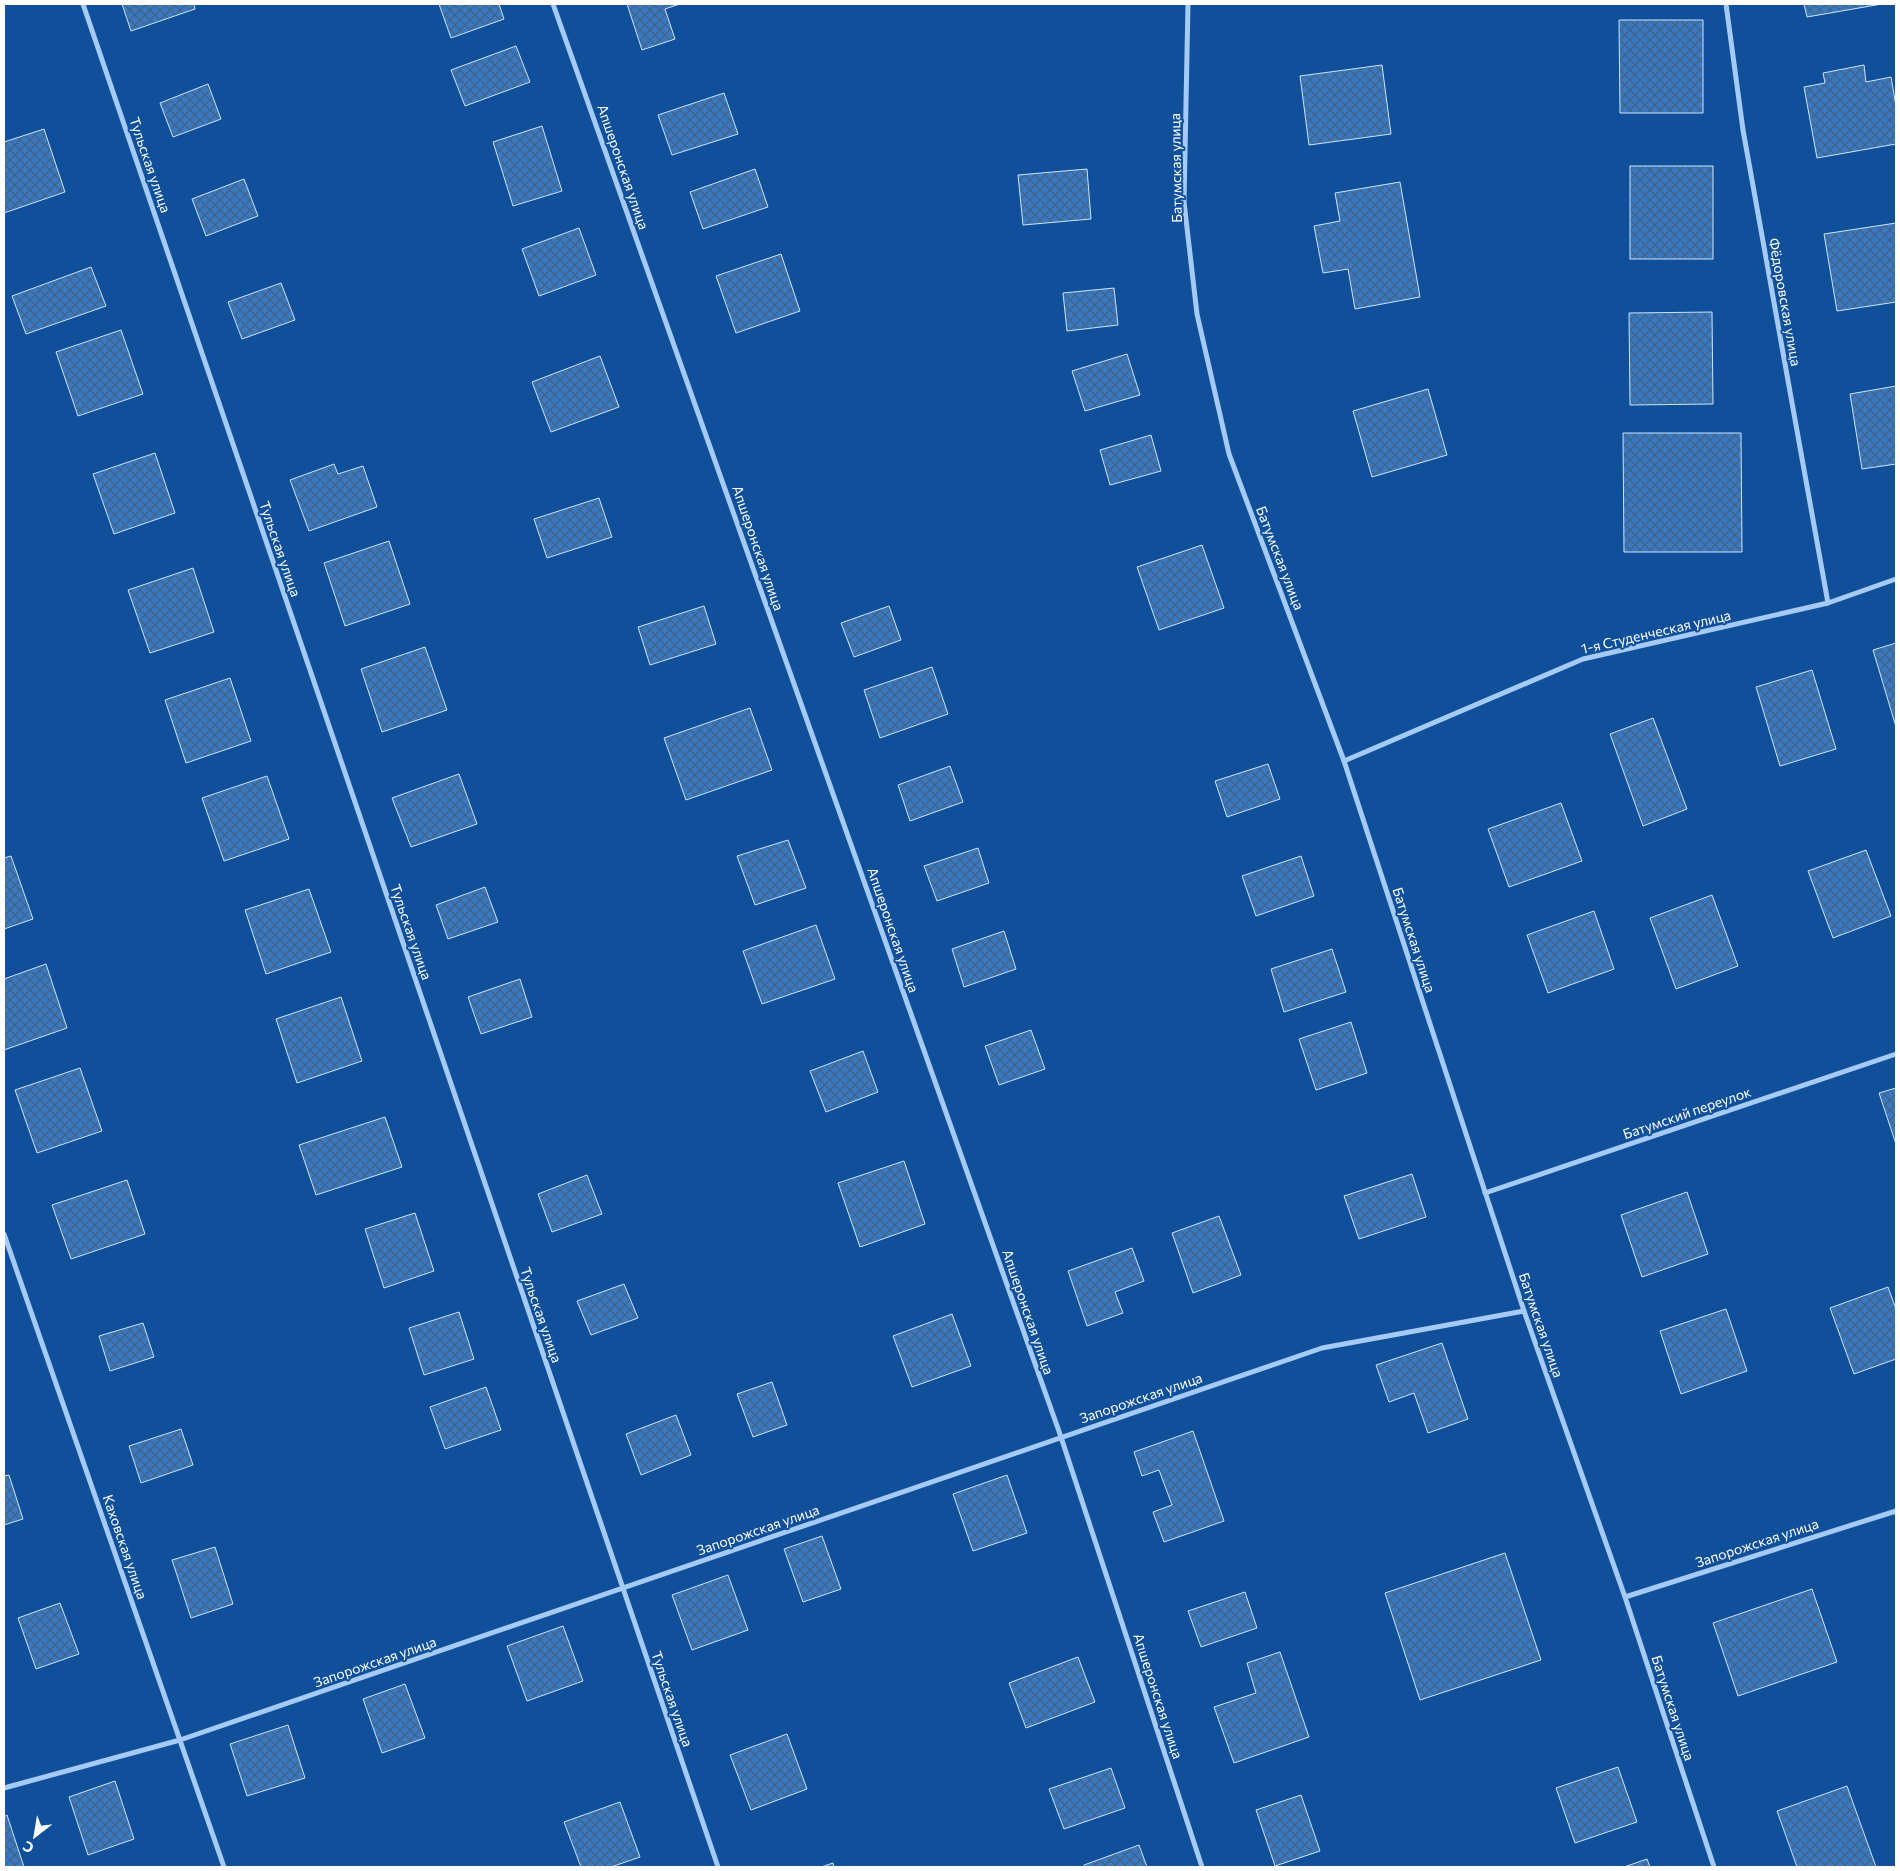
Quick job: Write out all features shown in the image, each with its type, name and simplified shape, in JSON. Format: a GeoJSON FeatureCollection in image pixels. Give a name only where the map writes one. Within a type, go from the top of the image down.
{"type":"FeatureCollection","features":[{"type":"Feature","properties":{"kind":"street","name":"Тульская улица"},"geometry":{"type":"LineString","coordinates":[[83,4],[718,1867]]}},
{"type":"Feature","properties":{"kind":"street","name":"Апшеронская улица"},"geometry":{"type":"LineString","coordinates":[[554,4],[1061,1437],[1202,1867]]}},
{"type":"Feature","properties":{"kind":"street","name":"Батумская улица"},"geometry":{"type":"LineString","coordinates":[[1188,4],[1184,202],[1197,314],[1229,454],[1344,761],[1524,1311],[1625,1597],[1714,1867]]}},
{"type":"Feature","properties":{"kind":"street","name":"Фёдоровская улица"},"geometry":{"type":"LineString","coordinates":[[1726,4],[1743,130],[1828,603]]}},
{"type":"Feature","properties":{"kind":"street","name":"1-я Студенческая улица"},"geometry":{"type":"LineString","coordinates":[[1344,761],[1583,659],[1828,603],[1896,579]]}},
{"type":"Feature","properties":{"kind":"street","name":"Батумский переулок"},"geometry":{"type":"LineString","coordinates":[[1485,1193],[1896,1054]]}},
{"type":"Feature","properties":{"kind":"street","name":"Каховская улица"},"geometry":{"type":"LineString","coordinates":[[4,1234],[224,1867]]}},
{"type":"Feature","properties":{"kind":"street","name":"Запорожская улица"},"geometry":{"type":"LineString","coordinates":[[4,1788],[180,1740],[1322,1348],[1524,1311]]}},
{"type":"Feature","properties":{"kind":"street","name":"Запорожская улица"},"geometry":{"type":"LineString","coordinates":[[1625,1597],[1896,1511]]}},
{"type":"Feature","properties":{"kind":"building"},"geometry":{"type":"Polygon","coordinates":[[[122,4],[194,4],[195,9],[131,31],[122,4]]]}},
{"type":"Feature","properties":{"kind":"building"},"geometry":{"type":"Polygon","coordinates":[[[439,4],[499,4],[504,19],[451,38],[439,4]]]}},
{"type":"Feature","properties":{"kind":"building"},"geometry":{"type":"Polygon","coordinates":[[[627,4],[680,4],[665,9],[675,39],[642,50],[627,4]]]}},
{"type":"Feature","properties":{"kind":"building"},"geometry":{"type":"Polygon","coordinates":[[[1804,4],[1882,4],[1807,17],[1804,4]]]}},
{"type":"Feature","properties":{"kind":"building"},"geometry":{"type":"Polygon","coordinates":[[[1619,20],[1703,20],[1703,113],[1620,113],[1619,20]]]}},
{"type":"Feature","properties":{"kind":"building"},"geometry":{"type":"Polygon","coordinates":[[[516,46],[530,82],[465,106],[451,70],[516,46]]]}},
{"type":"Feature","properties":{"kind":"building"},"geometry":{"type":"Polygon","coordinates":[[[1382,65],[1391,134],[1309,145],[1300,76],[1382,65]]]}},
{"type":"Feature","properties":{"kind":"building"},"geometry":{"type":"Polygon","coordinates":[[[1864,65],[1866,82],[1891,77],[1896,106],[1896,144],[1817,158],[1804,87],[1825,83],[1823,73],[1864,65]]]}},
{"type":"Feature","properties":{"kind":"building"},"geometry":{"type":"Polygon","coordinates":[[[208,84],[221,119],[173,137],[160,103],[208,84]]]}},
{"type":"Feature","properties":{"kind":"building"},"geometry":{"type":"Polygon","coordinates":[[[724,93],[738,134],[672,155],[658,115],[724,93]]]}},
{"type":"Feature","properties":{"kind":"building"},"geometry":{"type":"Polygon","coordinates":[[[542,126],[562,191],[513,206],[493,142],[542,126]]]}},
{"type":"Feature","properties":{"kind":"building"},"geometry":{"type":"Polygon","coordinates":[[[44,129],[65,192],[4,213],[4,142],[44,129]]]}},
{"type":"Feature","properties":{"kind":"building"},"geometry":{"type":"Polygon","coordinates":[[[1630,166],[1713,166],[1713,259],[1630,259],[1630,166]]]}},
{"type":"Feature","properties":{"kind":"building"},"geometry":{"type":"Polygon","coordinates":[[[755,169],[768,207],[703,229],[690,192],[755,169]]]}},
{"type":"Feature","properties":{"kind":"building"},"geometry":{"type":"Polygon","coordinates":[[[1087,169],[1091,219],[1023,225],[1018,175],[1087,169]]]}},
{"type":"Feature","properties":{"kind":"building"},"geometry":{"type":"Polygon","coordinates":[[[244,179],[258,216],[206,236],[192,199],[244,179]]]}},
{"type":"Feature","properties":{"kind":"building"},"geometry":{"type":"Polygon","coordinates":[[[1400,182],[1420,297],[1355,309],[1348,269],[1323,273],[1314,226],[1340,221],[1335,193],[1400,182]]]}},
{"type":"Feature","properties":{"kind":"building"},"geometry":{"type":"Polygon","coordinates":[[[1896,223],[1896,302],[1837,311],[1824,234],[1896,223]]]}},
{"type":"Feature","properties":{"kind":"building"},"geometry":{"type":"Polygon","coordinates":[[[579,228],[596,275],[539,296],[522,249],[579,228]]]}},
{"type":"Feature","properties":{"kind":"building"},"geometry":{"type":"Polygon","coordinates":[[[781,254],[800,311],[736,333],[716,276],[781,254]]]}},
{"type":"Feature","properties":{"kind":"building"},"geometry":{"type":"Polygon","coordinates":[[[91,267],[106,306],[26,334],[12,296],[91,267]]]}},
{"type":"Feature","properties":{"kind":"building"},"geometry":{"type":"Polygon","coordinates":[[[281,283],[295,320],[242,339],[228,302],[281,283]]]}},
{"type":"Feature","properties":{"kind":"building"},"geometry":{"type":"Polygon","coordinates":[[[1114,288],[1118,325],[1067,331],[1063,293],[1114,288]]]}},
{"type":"Feature","properties":{"kind":"building"},"geometry":{"type":"Polygon","coordinates":[[[1712,312],[1713,404],[1630,405],[1629,313],[1712,312]]]}},
{"type":"Feature","properties":{"kind":"building"},"geometry":{"type":"Polygon","coordinates":[[[121,330],[143,394],[78,416],[56,352],[121,330]]]}},
{"type":"Feature","properties":{"kind":"building"},"geometry":{"type":"Polygon","coordinates":[[[1127,354],[1140,395],[1085,411],[1072,371],[1127,354]]]}},
{"type":"Feature","properties":{"kind":"building"},"geometry":{"type":"Polygon","coordinates":[[[600,356],[619,407],[551,432],[532,382],[600,356]]]}},
{"type":"Feature","properties":{"kind":"building"},"geometry":{"type":"Polygon","coordinates":[[[1896,386],[1896,464],[1862,469],[1850,394],[1896,386]]]}},
{"type":"Feature","properties":{"kind":"building"},"geometry":{"type":"Polygon","coordinates":[[[1428,389],[1447,455],[1372,477],[1353,411],[1428,389]]]}},
{"type":"Feature","properties":{"kind":"building"},"geometry":{"type":"Polygon","coordinates":[[[1623,433],[1741,433],[1742,552],[1624,552],[1623,433]]]}},
{"type":"Feature","properties":{"kind":"building"},"geometry":{"type":"Polygon","coordinates":[[[1151,435],[1161,471],[1110,485],[1100,450],[1151,435]]]}},
{"type":"Feature","properties":{"kind":"building"},"geometry":{"type":"Polygon","coordinates":[[[155,453],[175,513],[114,534],[93,474],[155,453]]]}},
{"type":"Feature","properties":{"kind":"building"},"geometry":{"type":"Polygon","coordinates":[[[334,464],[338,474],[363,466],[377,507],[309,531],[290,480],[334,464]]]}},
{"type":"Feature","properties":{"kind":"building"},"geometry":{"type":"Polygon","coordinates":[[[599,498],[612,537],[547,558],[534,519],[599,498]]]}},
{"type":"Feature","properties":{"kind":"building"},"geometry":{"type":"Polygon","coordinates":[[[389,541],[410,604],[345,626],[324,563],[389,541]]]}},
{"type":"Feature","properties":{"kind":"building"},"geometry":{"type":"Polygon","coordinates":[[[1202,545],[1224,608],[1159,630],[1137,567],[1202,545]]]}},
{"type":"Feature","properties":{"kind":"building"},"geometry":{"type":"Polygon","coordinates":[[[193,568],[214,632],[150,653],[128,590],[193,568]]]}},
{"type":"Feature","properties":{"kind":"building"},"geometry":{"type":"Polygon","coordinates":[[[704,606],[716,644],[650,665],[638,627],[704,606]]]}},
{"type":"Feature","properties":{"kind":"building"},"geometry":{"type":"Polygon","coordinates":[[[889,606],[901,640],[854,657],[841,623],[889,606]]]}},
{"type":"Feature","properties":{"kind":"building"},"geometry":{"type":"Polygon","coordinates":[[[1896,643],[1896,727],[1873,650],[1896,643]]]}},
{"type":"Feature","properties":{"kind":"building"},"geometry":{"type":"Polygon","coordinates":[[[425,647],[447,710],[382,732],[361,669],[425,647]]]}},
{"type":"Feature","properties":{"kind":"building"},"geometry":{"type":"Polygon","coordinates":[[[932,667],[948,714],[880,738],[864,690],[932,667]]]}},
{"type":"Feature","properties":{"kind":"building"},"geometry":{"type":"Polygon","coordinates":[[[1812,670],[1836,749],[1780,766],[1756,687],[1812,670]]]}},
{"type":"Feature","properties":{"kind":"building"},"geometry":{"type":"Polygon","coordinates":[[[230,678],[251,741],[186,763],[165,700],[230,678]]]}},
{"type":"Feature","properties":{"kind":"building"},"geometry":{"type":"Polygon","coordinates":[[[750,708],[772,770],[686,800],[664,738],[750,708]]]}},
{"type":"Feature","properties":{"kind":"building"},"geometry":{"type":"Polygon","coordinates":[[[1653,718],[1687,809],[1643,826],[1610,734],[1653,718]]]}},
{"type":"Feature","properties":{"kind":"building"},"geometry":{"type":"Polygon","coordinates":[[[1268,764],[1280,799],[1227,817],[1215,781],[1268,764]]]}},
{"type":"Feature","properties":{"kind":"building"},"geometry":{"type":"Polygon","coordinates":[[[950,766],[963,802],[910,821],[898,785],[950,766]]]}},
{"type":"Feature","properties":{"kind":"building"},"geometry":{"type":"Polygon","coordinates":[[[459,774],[477,824],[411,847],[392,798],[459,774]]]}},
{"type":"Feature","properties":{"kind":"building"},"geometry":{"type":"Polygon","coordinates":[[[267,776],[289,839],[224,861],[202,798],[267,776]]]}},
{"type":"Feature","properties":{"kind":"building"},"geometry":{"type":"Polygon","coordinates":[[[1561,803],[1582,861],[1509,887],[1488,829],[1561,803]]]}},
{"type":"Feature","properties":{"kind":"building"},"geometry":{"type":"Polygon","coordinates":[[[788,840],[806,888],[755,905],[737,856],[788,840]]]}},
{"type":"Feature","properties":{"kind":"building"},"geometry":{"type":"Polygon","coordinates":[[[978,848],[989,883],[937,901],[924,866],[978,848]]]}},
{"type":"Feature","properties":{"kind":"building"},"geometry":{"type":"Polygon","coordinates":[[[1866,850],[1891,916],[1833,938],[1808,871],[1866,850]]]}},
{"type":"Feature","properties":{"kind":"building"},"geometry":{"type":"Polygon","coordinates":[[[11,856],[33,919],[4,929],[4,858],[11,856]]]}},
{"type":"Feature","properties":{"kind":"building"},"geometry":{"type":"Polygon","coordinates":[[[1301,856],[1314,896],[1256,916],[1242,876],[1301,856]]]}},
{"type":"Feature","properties":{"kind":"building"},"geometry":{"type":"Polygon","coordinates":[[[485,887],[498,922],[448,939],[436,905],[485,887]]]}},
{"type":"Feature","properties":{"kind":"building"},"geometry":{"type":"Polygon","coordinates":[[[309,889],[331,952],[266,974],[245,910],[309,889]]]}},
{"type":"Feature","properties":{"kind":"building"},"geometry":{"type":"Polygon","coordinates":[[[1712,895],[1738,966],[1676,989],[1650,918],[1712,895]]]}},
{"type":"Feature","properties":{"kind":"building"},"geometry":{"type":"Polygon","coordinates":[[[1594,911],[1614,969],[1548,993],[1527,935],[1594,911]]]}},
{"type":"Feature","properties":{"kind":"building"},"geometry":{"type":"Polygon","coordinates":[[[816,925],[835,979],[762,1004],[743,951],[816,925]]]}},
{"type":"Feature","properties":{"kind":"building"},"geometry":{"type":"Polygon","coordinates":[[[1004,931],[1016,969],[964,987],[952,949],[1004,931]]]}},
{"type":"Feature","properties":{"kind":"building"},"geometry":{"type":"Polygon","coordinates":[[[1332,949],[1346,992],[1284,1012],[1271,969],[1332,949]]]}},
{"type":"Feature","properties":{"kind":"building"},"geometry":{"type":"Polygon","coordinates":[[[46,964],[67,1028],[4,1050],[4,979],[46,964]]]}},
{"type":"Feature","properties":{"kind":"building"},"geometry":{"type":"Polygon","coordinates":[[[520,979],[532,1017],[481,1034],[468,997],[520,979]]]}},
{"type":"Feature","properties":{"kind":"building"},"geometry":{"type":"Polygon","coordinates":[[[341,997],[362,1061],[297,1083],[276,1019],[341,997]]]}},
{"type":"Feature","properties":{"kind":"building"},"geometry":{"type":"Polygon","coordinates":[[[1351,1022],[1367,1073],[1316,1090],[1299,1039],[1351,1022]]]}},
{"type":"Feature","properties":{"kind":"building"},"geometry":{"type":"Polygon","coordinates":[[[1031,1030],[1045,1069],[999,1085],[985,1046],[1031,1030]]]}},
{"type":"Feature","properties":{"kind":"building"},"geometry":{"type":"Polygon","coordinates":[[[863,1051],[878,1092],[826,1112],[810,1071],[863,1051]]]}},
{"type":"Feature","properties":{"kind":"building"},"geometry":{"type":"Polygon","coordinates":[[[80,1068],[102,1131],[37,1153],[15,1090],[80,1068]]]}},
{"type":"Feature","properties":{"kind":"building"},"geometry":{"type":"Polygon","coordinates":[[[1896,1088],[1896,1144],[1879,1093],[1896,1088]]]}},
{"type":"Feature","properties":{"kind":"building"},"geometry":{"type":"Polygon","coordinates":[[[385,1117],[402,1167],[316,1195],[299,1145],[385,1117]]]}},
{"type":"Feature","properties":{"kind":"building"},"geometry":{"type":"Polygon","coordinates":[[[904,1161],[925,1224],[860,1247],[838,1183],[904,1161]]]}},
{"type":"Feature","properties":{"kind":"building"},"geometry":{"type":"Polygon","coordinates":[[[1412,1174],[1426,1217],[1359,1239],[1344,1196],[1412,1174]]]}},
{"type":"Feature","properties":{"kind":"building"},"geometry":{"type":"Polygon","coordinates":[[[587,1175],[602,1214],[552,1232],[538,1194],[587,1175]]]}},
{"type":"Feature","properties":{"kind":"building"},"geometry":{"type":"Polygon","coordinates":[[[127,1180],[145,1234],[71,1259],[52,1205],[127,1180]]]}},
{"type":"Feature","properties":{"kind":"building"},"geometry":{"type":"Polygon","coordinates":[[[1687,1192],[1708,1254],[1642,1277],[1621,1215],[1687,1192]]]}},
{"type":"Feature","properties":{"kind":"building"},"geometry":{"type":"Polygon","coordinates":[[[415,1213],[434,1271],[384,1288],[365,1229],[415,1213]]]}},
{"type":"Feature","properties":{"kind":"building"},"geometry":{"type":"Polygon","coordinates":[[[1219,1216],[1241,1275],[1193,1293],[1172,1233],[1219,1216]]]}},
{"type":"Feature","properties":{"kind":"building"},"geometry":{"type":"Polygon","coordinates":[[[1132,1248],[1144,1281],[1115,1292],[1123,1313],[1087,1326],[1068,1271],[1132,1248]]]}},
{"type":"Feature","properties":{"kind":"building"},"geometry":{"type":"Polygon","coordinates":[[[624,1284],[638,1318],[591,1335],[577,1301],[624,1284]]]}},
{"type":"Feature","properties":{"kind":"building"},"geometry":{"type":"Polygon","coordinates":[[[1888,1287],[1896,1309],[1896,1359],[1854,1374],[1830,1308],[1888,1287]]]}},
{"type":"Feature","properties":{"kind":"building"},"geometry":{"type":"Polygon","coordinates":[[[1726,1309],[1747,1371],[1681,1394],[1660,1331],[1726,1309]]]}},
{"type":"Feature","properties":{"kind":"building"},"geometry":{"type":"Polygon","coordinates":[[[459,1312],[474,1359],[424,1375],[409,1328],[459,1312]]]}},
{"type":"Feature","properties":{"kind":"building"},"geometry":{"type":"Polygon","coordinates":[[[952,1314],[971,1366],[912,1387],[893,1336],[952,1314]]]}},
{"type":"Feature","properties":{"kind":"building"},"geometry":{"type":"Polygon","coordinates":[[[143,1323],[154,1357],[110,1371],[99,1336],[143,1323]]]}},
{"type":"Feature","properties":{"kind":"building"},"geometry":{"type":"Polygon","coordinates":[[[1442,1343],[1468,1419],[1428,1433],[1414,1393],[1389,1402],[1376,1365],[1442,1343]]]}},
{"type":"Feature","properties":{"kind":"building"},"geometry":{"type":"Polygon","coordinates":[[[772,1382],[787,1425],[753,1437],[737,1394],[772,1382]]]}},
{"type":"Feature","properties":{"kind":"building"},"geometry":{"type":"Polygon","coordinates":[[[486,1387],[501,1430],[445,1449],[430,1407],[486,1387]]]}},
{"type":"Feature","properties":{"kind":"building"},"geometry":{"type":"Polygon","coordinates":[[[676,1415],[691,1455],[641,1475],[626,1434],[676,1415]]]}},
{"type":"Feature","properties":{"kind":"building"},"geometry":{"type":"Polygon","coordinates":[[[181,1429],[193,1465],[141,1483],[129,1446],[181,1429]]]}},
{"type":"Feature","properties":{"kind":"building"},"geometry":{"type":"Polygon","coordinates":[[[1193,1431],[1224,1521],[1164,1542],[1153,1512],[1172,1505],[1159,1470],[1142,1476],[1134,1452],[1193,1431]]]}},
{"type":"Feature","properties":{"kind":"building"},"geometry":{"type":"Polygon","coordinates":[[[9,1475],[23,1519],[4,1525],[4,1476],[9,1475]]]}},
{"type":"Feature","properties":{"kind":"building"},"geometry":{"type":"Polygon","coordinates":[[[1007,1475],[1027,1533],[973,1551],[953,1494],[1007,1475]]]}},
{"type":"Feature","properties":{"kind":"building"},"geometry":{"type":"Polygon","coordinates":[[[822,1536],[841,1589],[803,1602],[784,1549],[822,1536]]]}},
{"type":"Feature","properties":{"kind":"building"},"geometry":{"type":"Polygon","coordinates":[[[215,1547],[233,1604],[191,1618],[172,1560],[215,1547]]]}},
{"type":"Feature","properties":{"kind":"building"},"geometry":{"type":"Polygon","coordinates":[[[1505,1553],[1541,1660],[1420,1700],[1385,1593],[1505,1553]]]}},
{"type":"Feature","properties":{"kind":"building"},"geometry":{"type":"Polygon","coordinates":[[[728,1575],[748,1630],[692,1650],[672,1595],[728,1575]]]}},
{"type":"Feature","properties":{"kind":"building"},"geometry":{"type":"Polygon","coordinates":[[[1812,1589],[1837,1662],[1738,1696],[1713,1623],[1812,1589]]]}},
{"type":"Feature","properties":{"kind":"building"},"geometry":{"type":"Polygon","coordinates":[[[1245,1592],[1257,1628],[1201,1647],[1188,1611],[1245,1592]]]}},
{"type":"Feature","properties":{"kind":"building"},"geometry":{"type":"Polygon","coordinates":[[[60,1603],[79,1654],[36,1669],[18,1618],[60,1603]]]}},
{"type":"Feature","properties":{"kind":"building"},"geometry":{"type":"Polygon","coordinates":[[[563,1626],[583,1681],[527,1701],[507,1646],[563,1626]]]}},
{"type":"Feature","properties":{"kind":"building"},"geometry":{"type":"Polygon","coordinates":[[[1280,1652],[1309,1737],[1234,1763],[1214,1707],[1256,1693],[1247,1663],[1280,1652]]]}},
{"type":"Feature","properties":{"kind":"building"},"geometry":{"type":"Polygon","coordinates":[[[1078,1657],[1095,1702],[1026,1728],[1009,1683],[1078,1657]]]}},
{"type":"Feature","properties":{"kind":"building"},"geometry":{"type":"Polygon","coordinates":[[[405,1684],[425,1738],[382,1753],[363,1699],[405,1684]]]}},
{"type":"Feature","properties":{"kind":"building"},"geometry":{"type":"Polygon","coordinates":[[[288,1725],[305,1778],[247,1796],[230,1744],[288,1725]]]}},
{"type":"Feature","properties":{"kind":"building"},"geometry":{"type":"Polygon","coordinates":[[[787,1734],[807,1789],[751,1810],[730,1755],[787,1734]]]}},
{"type":"Feature","properties":{"kind":"building"},"geometry":{"type":"Polygon","coordinates":[[[1618,1767],[1637,1822],[1575,1843],[1556,1788],[1618,1767]]]}},
{"type":"Feature","properties":{"kind":"building"},"geometry":{"type":"Polygon","coordinates":[[[1111,1768],[1125,1808],[1064,1829],[1049,1789],[1111,1768]]]}},
{"type":"Feature","properties":{"kind":"building"},"geometry":{"type":"Polygon","coordinates":[[[115,1781],[134,1839],[88,1855],[69,1797],[115,1781]]]}},
{"type":"Feature","properties":{"kind":"building"},"geometry":{"type":"Polygon","coordinates":[[[1847,1786],[1876,1867],[1797,1867],[1777,1811],[1847,1786]]]}},
{"type":"Feature","properties":{"kind":"building"},"geometry":{"type":"Polygon","coordinates":[[[1301,1795],[1320,1851],[1275,1866],[1256,1810],[1301,1795]]]}},
{"type":"Feature","properties":{"kind":"building"},"geometry":{"type":"Polygon","coordinates":[[[620,1802],[640,1857],[611,1867],[581,1867],[564,1822],[620,1802]]]}},
{"type":"Feature","properties":{"kind":"building"},"geometry":{"type":"Polygon","coordinates":[[[7,1815],[24,1867],[4,1867],[4,1817],[7,1815]]]}},
{"type":"Feature","properties":{"kind":"building"},"geometry":{"type":"Polygon","coordinates":[[[1139,1845],[1147,1867],[1084,1867],[1084,1865],[1139,1845]]]}},
{"type":"Feature","properties":{"kind":"building"},"geometry":{"type":"Polygon","coordinates":[[[1647,1859],[1650,1867],[1624,1867],[1647,1859]]]}},
{"type":"Feature","properties":{"kind":"building"},"geometry":{"type":"Polygon","coordinates":[[[833,1863],[834,1867],[821,1867],[833,1863]]]}}]}
